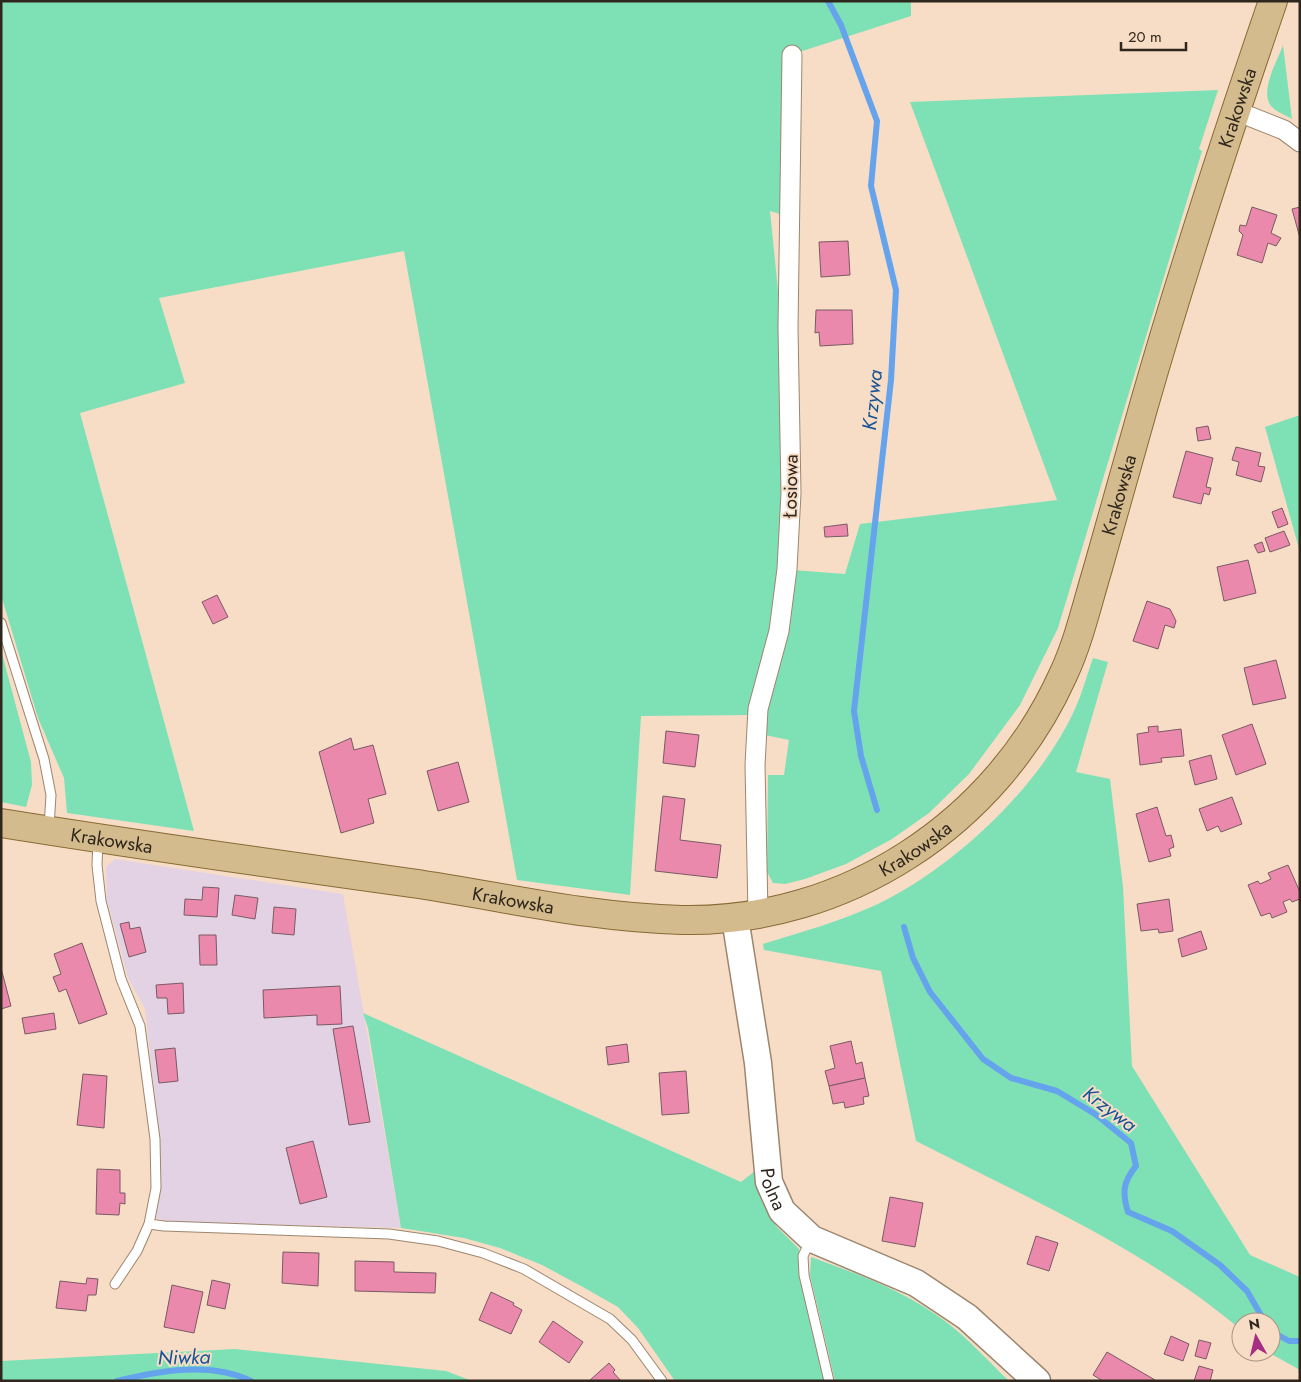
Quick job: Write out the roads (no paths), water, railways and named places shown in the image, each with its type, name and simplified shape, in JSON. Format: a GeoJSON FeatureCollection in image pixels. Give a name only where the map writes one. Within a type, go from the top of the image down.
{"type":"FeatureCollection","features":[{"type":"Feature","properties":{"kind":"main road","name":"Krakowska"},"geometry":{"type":"LineString","coordinates":[[1,823],[454,890],[585,912],[684,920],[747,916],[813,901],[853,885],[917,850],[975,803],[1006,768],[1030,735],[1064,673],[1074,646],[1181,280],[1273,1]]}},
{"type":"Feature","properties":{"kind":"street","name":"Łosiowa"},"geometry":{"type":"LineString","coordinates":[[747,916],[758,709],[779,631],[787,569],[791,493],[788,328],[792,55]]}},
{"type":"Feature","properties":{"kind":"street"},"geometry":{"type":"LineString","coordinates":[[1236,111],[1284,130],[1300,142]]}},
{"type":"Feature","properties":{"kind":"street","name":"Polna"},"geometry":{"type":"LineString","coordinates":[[747,916],[769,1182],[782,1211],[812,1239],[916,1284],[967,1316],[1037,1381]]}},
{"type":"Feature","properties":{"kind":"lane"},"geometry":{"type":"LineString","coordinates":[[1,623],[44,759],[52,795],[48,830]]}},
{"type":"Feature","properties":{"kind":"lane"},"geometry":{"type":"LineString","coordinates":[[98,838],[97,865],[101,901],[121,979],[140,1026],[154,1130],[156,1188],[149,1224],[137,1251],[116,1284]]}},
{"type":"Feature","properties":{"kind":"lane"},"geometry":{"type":"LineString","coordinates":[[149,1224],[389,1234],[438,1241],[483,1253],[524,1269],[610,1319],[632,1340],[662,1381]]}},
{"type":"Feature","properties":{"kind":"lane"},"geometry":{"type":"LineString","coordinates":[[812,1239],[803,1256],[804,1276],[829,1381]]}},
{"type":"Feature","properties":{"kind":"waterway","name":"Krzywa"},"geometry":{"type":"LineString","coordinates":[[828,1],[841,25],[877,121],[871,186],[896,290],[891,380],[854,711],[861,756],[877,810]]}},
{"type":"Feature","properties":{"kind":"waterway","name":"Krzywa"},"geometry":{"type":"LineString","coordinates":[[904,927],[913,958],[930,992],[983,1059],[1011,1078],[1057,1091],[1095,1114],[1131,1143],[1136,1166],[1128,1177],[1124,1193],[1128,1212],[1172,1231],[1220,1265],[1247,1291],[1259,1312]]}},
{"type":"Feature","properties":{"kind":"waterway","name":"Krzywa"},"geometry":{"type":"LineString","coordinates":[[1281,1337],[1289,1341],[1300,1341]]}},
{"type":"Feature","properties":{"kind":"waterway","name":"Niwka"},"geometry":{"type":"LineString","coordinates":[[117,1381],[167,1371],[184,1370],[219,1371],[251,1381]]}}]}
